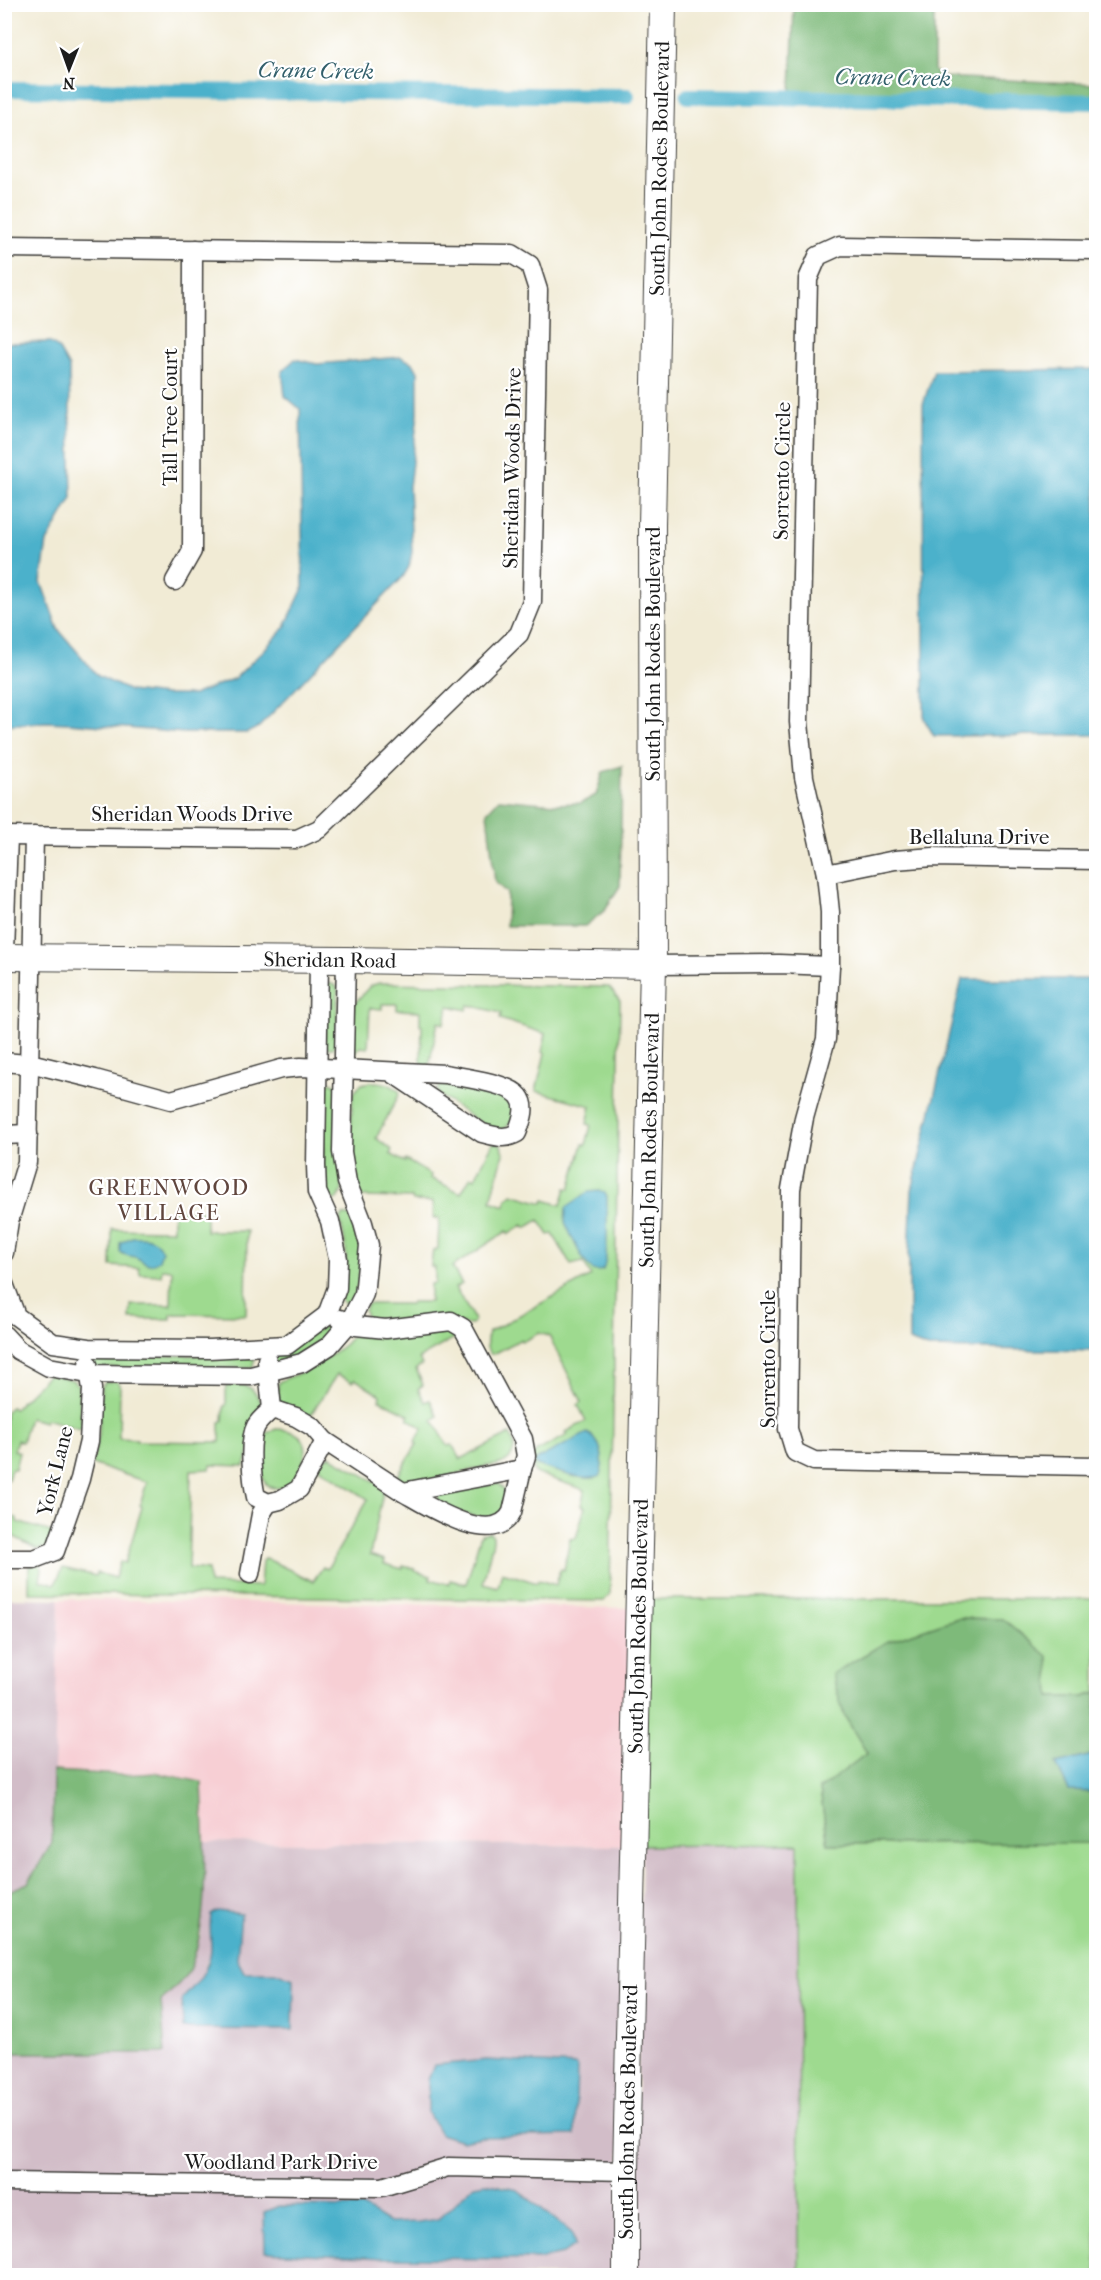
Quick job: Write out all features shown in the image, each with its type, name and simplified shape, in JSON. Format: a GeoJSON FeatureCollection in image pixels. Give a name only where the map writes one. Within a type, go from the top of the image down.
{"type":"FeatureCollection","features":[{"type":"Feature","properties":{"kind":"main road","name":"South John Rodes Boulevard"},"geometry":{"type":"LineString","coordinates":[[626,2276],[653,965],[652,525],[663,4]]}},
{"type":"Feature","properties":{"kind":"main road","name":"Sheridan Road"},"geometry":{"type":"LineString","coordinates":[[4,957],[653,965]]}},
{"type":"Feature","properties":{"kind":"street","name":"Sorrento Circle"},"geometry":{"type":"LineString","coordinates":[[1096,250],[840,246],[818,256],[808,279],[799,722],[804,777],[826,874],[830,912],[830,966],[826,1039],[804,1118],[791,1189],[788,1429],[795,1452],[814,1461],[1096,1466]]}},
{"type":"Feature","properties":{"kind":"street","name":"Sheridan Woods Drive"},"geometry":{"type":"LineString","coordinates":[[4,248],[512,254],[530,265],[538,290],[532,602],[519,634],[319,829],[297,839],[6,836],[4,951]]}},
{"type":"Feature","properties":{"kind":"street","name":"Tall Tree Court"},"geometry":{"type":"LineString","coordinates":[[175,581],[192,551],[194,250]]}},
{"type":"Feature","properties":{"kind":"street"},"geometry":{"type":"LineString","coordinates":[[4,1253],[9,1221],[27,1162],[34,836]]}},
{"type":"Feature","properties":{"kind":"street","name":"Bellaluna Drive"},"geometry":{"type":"LineString","coordinates":[[826,874],[895,861],[933,857],[1096,860]]}},
{"type":"Feature","properties":{"kind":"street"},"geometry":{"type":"LineString","coordinates":[[4,1284],[16,1316],[53,1343],[89,1348],[287,1345],[327,1315],[337,1288],[338,1259],[325,1211],[317,1192],[319,960]]}},
{"type":"Feature","properties":{"kind":"street"},"geometry":{"type":"LineString","coordinates":[[4,1335],[18,1350],[49,1367],[88,1374],[250,1376],[302,1363],[329,1346],[349,1323],[364,1294],[368,1271],[369,1245],[363,1222],[347,1182],[342,1152],[346,960]]}},
{"type":"Feature","properties":{"kind":"street"},"geometry":{"type":"LineString","coordinates":[[653,965],[830,966]]}},
{"type":"Feature","properties":{"kind":"street"},"geometry":{"type":"LineString","coordinates":[[4,1062],[28,1063],[171,1100],[281,1069],[318,1067],[345,1071],[391,1072],[445,1074],[510,1089],[519,1095],[523,1104],[523,1114],[517,1133],[511,1137],[500,1138],[482,1133],[391,1072]]}},
{"type":"Feature","properties":{"kind":"street"},"geometry":{"type":"LineString","coordinates":[[4,1135],[28,1134]]}},
{"type":"Feature","properties":{"kind":"street"},"geometry":{"type":"LineString","coordinates":[[325,1211],[353,1200]]}},
{"type":"Feature","properties":{"kind":"street"},"geometry":{"type":"LineString","coordinates":[[272,1409],[296,1417],[318,1431],[326,1441],[403,1492],[463,1523],[486,1526],[499,1524],[509,1519],[526,1456],[523,1439],[463,1328],[451,1321],[386,1329],[349,1323],[327,1315]]}},
{"type":"Feature","properties":{"kind":"street"},"geometry":{"type":"LineString","coordinates":[[266,1347],[272,1409]]}},
{"type":"Feature","properties":{"kind":"street","name":"York Lane"},"geometry":{"type":"LineString","coordinates":[[4,1559],[34,1559],[55,1551],[80,1479],[89,1441],[92,1389],[88,1374],[89,1348]]}},
{"type":"Feature","properties":{"kind":"street"},"geometry":{"type":"LineString","coordinates":[[272,1409],[261,1419],[255,1429],[252,1458],[256,1497],[268,1503],[280,1500],[299,1489],[326,1441]]}},
{"type":"Feature","properties":{"kind":"street"},"geometry":{"type":"LineString","coordinates":[[403,1492],[522,1469]]}},
{"type":"Feature","properties":{"kind":"street"},"geometry":{"type":"LineString","coordinates":[[250,1574],[261,1514],[268,1503]]}},
{"type":"Feature","properties":{"kind":"street","name":"Woodland Park Drive"},"geometry":{"type":"LineString","coordinates":[[4,2182],[382,2187],[448,2167],[627,2171]]}},
{"type":"Feature","properties":{"kind":"shaded area"},"geometry":{"type":"Polygon","coordinates":[[[5,1598],[59,1599],[52,1843],[28,1883],[5,1893],[5,1598]]]}},
{"type":"Feature","properties":{"kind":"shaded area"},"geometry":{"type":"Polygon","coordinates":[[[59,1599],[631,1608],[626,1846],[204,1842],[202,1782],[157,1773],[122,1775],[53,1771],[59,1599]]]}},
{"type":"Feature","properties":{"kind":"shaded area"},"geometry":{"type":"Polygon","coordinates":[[[204,1842],[626,1846],[618,2275],[5,2275],[4,2053],[165,2053],[161,2001],[188,1972],[201,1935],[204,1842]],[[209,1927],[211,1951],[200,1981],[182,1999],[184,2029],[275,1972],[244,1972],[237,1959],[209,1927]],[[577,2065],[462,2141],[482,2137],[574,2135],[577,2065]],[[474,2185],[438,2219],[400,2224],[389,2223],[363,2207],[265,2251],[384,2258],[539,2259],[575,2246],[572,2233],[518,2190],[502,2185],[474,2185]]]}},
{"type":"Feature","properties":{"kind":"shaded area"},"geometry":{"type":"Polygon","coordinates":[[[798,1844],[799,2275],[634,2276],[642,1846],[798,1844]]]}},
{"type":"Feature","properties":{"kind":"green space"},"geometry":{"type":"Polygon","coordinates":[[[794,4],[934,5],[934,70],[938,77],[1096,84],[1096,100],[791,93],[794,4]]]}},
{"type":"Feature","properties":{"kind":"green space"},"geometry":{"type":"Polygon","coordinates":[[[622,766],[620,886],[604,911],[585,926],[506,926],[507,893],[495,882],[487,812],[499,799],[555,804],[581,803],[596,795],[603,772],[622,766]]]}},
{"type":"Feature","properties":{"kind":"green space"},"geometry":{"type":"Polygon","coordinates":[[[329,983],[336,986],[338,990],[336,1043],[333,1048],[327,1048],[324,1044],[325,986],[329,983]]]}},
{"type":"Feature","properties":{"kind":"green space"},"geometry":{"type":"Polygon","coordinates":[[[379,983],[609,987],[620,1001],[610,1594],[604,1601],[29,1593],[29,1565],[40,1565],[42,1569],[40,1581],[55,1584],[63,1568],[115,1578],[120,1562],[125,1563],[147,1482],[92,1464],[99,1435],[101,1388],[105,1382],[117,1381],[120,1384],[119,1438],[137,1439],[137,1441],[220,1442],[220,1422],[223,1421],[226,1405],[226,1384],[249,1387],[257,1394],[263,1406],[245,1466],[211,1465],[210,1469],[191,1470],[188,1568],[208,1570],[209,1584],[260,1586],[262,1561],[265,1558],[313,1581],[323,1567],[327,1569],[368,1499],[318,1467],[325,1458],[330,1456],[384,1488],[370,1555],[385,1560],[384,1564],[403,1569],[403,1566],[415,1569],[415,1571],[431,1576],[430,1579],[449,1584],[450,1580],[466,1584],[481,1534],[490,1532],[493,1541],[483,1583],[498,1587],[502,1572],[537,1583],[538,1580],[556,1585],[560,1569],[564,1570],[570,1539],[576,1538],[585,1507],[581,1505],[585,1490],[538,1474],[534,1471],[532,1457],[535,1452],[568,1435],[566,1432],[586,1421],[578,1405],[582,1402],[549,1336],[539,1333],[522,1342],[521,1339],[494,1354],[488,1351],[487,1341],[489,1332],[591,1276],[583,1262],[571,1265],[553,1234],[549,1235],[539,1220],[526,1228],[523,1225],[509,1234],[507,1231],[452,1267],[462,1284],[455,1288],[473,1317],[472,1325],[367,1318],[364,1311],[367,1304],[430,1302],[430,1284],[435,1283],[435,1267],[431,1265],[433,1250],[438,1249],[439,1218],[434,1218],[433,1202],[413,1201],[412,1198],[359,1197],[349,1150],[353,1094],[361,1084],[372,1082],[382,1082],[396,1088],[400,1092],[399,1095],[376,1138],[392,1150],[390,1154],[405,1162],[406,1160],[431,1175],[430,1178],[461,1193],[471,1176],[475,1178],[493,1143],[500,1144],[504,1152],[491,1201],[505,1206],[512,1194],[543,1203],[544,1200],[561,1205],[566,1188],[570,1189],[583,1144],[586,1145],[591,1125],[587,1124],[591,1106],[536,1091],[545,1053],[542,1052],[546,1034],[500,1019],[501,1013],[469,1005],[467,1010],[449,1006],[444,1024],[438,1022],[430,1061],[428,1065],[423,1066],[420,1011],[397,1010],[397,1004],[382,1004],[382,1009],[370,1008],[368,1048],[357,1049],[353,1059],[354,1004],[370,986],[379,983]]]}},
{"type":"Feature","properties":{"kind":"green space"},"geometry":{"type":"Polygon","coordinates":[[[445,1080],[508,1098],[513,1104],[514,1118],[508,1126],[501,1130],[485,1125],[438,1094],[438,1088],[445,1080]]]}},
{"type":"Feature","properties":{"kind":"green space"},"geometry":{"type":"Polygon","coordinates":[[[330,1082],[337,1085],[342,1191],[335,1200],[329,1198],[323,1189],[323,1086],[330,1082]]]}},
{"type":"Feature","properties":{"kind":"green space"},"geometry":{"type":"Polygon","coordinates":[[[173,1210],[206,1211],[206,1231],[247,1231],[246,1315],[171,1314],[171,1319],[130,1319],[131,1305],[171,1305],[172,1270],[162,1269],[161,1275],[140,1274],[139,1268],[111,1266],[112,1229],[173,1230],[173,1210]]]}},
{"type":"Feature","properties":{"kind":"green space"},"geometry":{"type":"Polygon","coordinates":[[[343,1215],[352,1217],[363,1247],[357,1288],[351,1302],[347,1304],[340,1298],[346,1260],[340,1221],[343,1215]]]}},
{"type":"Feature","properties":{"kind":"green space"},"geometry":{"type":"Polygon","coordinates":[[[329,1324],[335,1324],[339,1328],[314,1352],[275,1367],[273,1353],[329,1324]]]}},
{"type":"Feature","properties":{"kind":"green space"},"geometry":{"type":"Polygon","coordinates":[[[449,1329],[456,1331],[458,1336],[419,1358],[422,1365],[416,1369],[423,1385],[418,1389],[425,1402],[430,1400],[438,1416],[433,1420],[448,1446],[452,1445],[461,1459],[510,1434],[514,1447],[513,1453],[501,1464],[414,1485],[397,1481],[423,1428],[408,1419],[410,1415],[380,1400],[381,1395],[355,1379],[352,1382],[337,1374],[308,1419],[279,1409],[278,1384],[280,1381],[316,1366],[353,1335],[389,1338],[449,1329]]]}},
{"type":"Feature","properties":{"kind":"green space"},"geometry":{"type":"Polygon","coordinates":[[[244,1355],[254,1359],[253,1368],[96,1368],[93,1360],[95,1356],[244,1355]]]}},
{"type":"Feature","properties":{"kind":"green space"},"geometry":{"type":"Polygon","coordinates":[[[49,1374],[73,1380],[78,1385],[82,1426],[80,1429],[46,1419],[45,1422],[29,1418],[22,1442],[17,1440],[14,1450],[19,1452],[15,1469],[11,1469],[8,1480],[5,1479],[5,1412],[11,1407],[14,1409],[49,1374]]]}},
{"type":"Feature","properties":{"kind":"green space"},"geometry":{"type":"Polygon","coordinates":[[[276,1429],[298,1435],[304,1441],[306,1448],[302,1466],[293,1485],[279,1488],[266,1484],[261,1466],[264,1437],[276,1429]]]}},
{"type":"Feature","properties":{"kind":"green space"},"geometry":{"type":"Polygon","coordinates":[[[498,1483],[505,1492],[506,1503],[502,1511],[495,1516],[475,1517],[438,1504],[438,1496],[442,1491],[498,1483]]]}},
{"type":"Feature","properties":{"kind":"green space"},"geometry":{"type":"Polygon","coordinates":[[[4,1515],[17,1518],[17,1522],[52,1532],[53,1536],[46,1548],[37,1549],[5,1532],[4,1515]]]}},
{"type":"Feature","properties":{"kind":"green space"},"geometry":{"type":"Polygon","coordinates":[[[647,1599],[1096,1599],[1096,1693],[1083,1697],[1050,1697],[1003,1619],[958,1618],[886,1642],[844,1715],[868,1753],[820,1789],[828,1844],[1096,1843],[1096,2275],[799,2275],[798,1844],[642,1846],[647,1599]]]}},
{"type":"Feature","properties":{"kind":"green space"},"geometry":{"type":"Polygon","coordinates":[[[958,1618],[1003,1619],[1048,1656],[1050,1697],[1083,1697],[1096,1693],[1096,1754],[1056,1764],[1069,1791],[1096,1792],[1096,1843],[828,1844],[820,1789],[867,1753],[844,1715],[832,1674],[886,1642],[958,1618]]]}},
{"type":"Feature","properties":{"kind":"green space"},"geometry":{"type":"Polygon","coordinates":[[[53,1771],[122,1775],[157,1773],[202,1782],[205,1852],[201,1928],[196,1951],[187,1974],[161,2001],[165,2053],[5,2053],[5,1893],[28,1883],[52,1843],[53,1771]]]}},
{"type":"Feature","properties":{"kind":"water"},"geometry":{"type":"Polygon","coordinates":[[[49,342],[58,348],[69,367],[72,498],[47,542],[41,582],[58,629],[98,676],[130,691],[165,695],[193,695],[235,678],[285,627],[303,588],[300,409],[285,396],[282,371],[295,359],[317,364],[401,357],[413,363],[418,372],[418,414],[409,487],[412,552],[409,567],[403,577],[259,727],[247,733],[184,733],[46,722],[5,725],[5,343],[49,342]]]}},
{"type":"Feature","properties":{"kind":"water"},"geometry":{"type":"Polygon","coordinates":[[[1096,369],[1096,735],[934,736],[924,719],[923,404],[934,371],[1096,369]]]}},
{"type":"Feature","properties":{"kind":"water"},"geometry":{"type":"Polygon","coordinates":[[[962,979],[1096,979],[1096,1351],[928,1348],[909,1341],[912,1190],[962,979]]]}},
{"type":"Feature","properties":{"kind":"water"},"geometry":{"type":"Polygon","coordinates":[[[588,1192],[605,1193],[607,1197],[607,1246],[603,1270],[596,1271],[585,1262],[565,1222],[566,1208],[588,1192]]]}},
{"type":"Feature","properties":{"kind":"water"},"geometry":{"type":"Polygon","coordinates":[[[132,1237],[146,1237],[154,1240],[162,1251],[159,1260],[149,1264],[120,1252],[120,1243],[132,1237]]]}},
{"type":"Feature","properties":{"kind":"water"},"geometry":{"type":"Polygon","coordinates":[[[587,1433],[596,1440],[601,1452],[602,1465],[599,1477],[576,1477],[536,1465],[535,1462],[539,1458],[587,1433]]]}},
{"type":"Feature","properties":{"kind":"water"},"geometry":{"type":"Polygon","coordinates":[[[1096,1754],[1096,1792],[1069,1791],[1056,1764],[1096,1754]]]}},
{"type":"Feature","properties":{"kind":"water"},"geometry":{"type":"Polygon","coordinates":[[[218,1911],[241,1914],[237,1959],[244,1972],[275,1972],[294,1979],[293,2030],[183,2029],[182,1999],[197,1983],[208,1963],[211,1949],[211,1915],[218,1911]]]}},
{"type":"Feature","properties":{"kind":"water"},"geometry":{"type":"Polygon","coordinates":[[[487,2060],[577,2065],[575,2135],[482,2137],[462,2141],[440,2134],[428,2113],[428,2080],[434,2065],[487,2060]]]}},
{"type":"Feature","properties":{"kind":"water"},"geometry":{"type":"Polygon","coordinates":[[[485,2183],[518,2190],[572,2233],[575,2246],[563,2254],[539,2259],[384,2258],[265,2252],[264,2212],[279,2206],[363,2207],[389,2223],[418,2222],[438,2219],[474,2185],[485,2183]]]}},
{"type":"Feature","properties":{"kind":"waterway","name":"Crane Creek"},"geometry":{"type":"LineString","coordinates":[[4,89],[627,96]]}},
{"type":"Feature","properties":{"kind":"waterway","name":"Crane Creek"},"geometry":{"type":"LineString","coordinates":[[688,96],[1096,102]]}},
{"type":"Feature","properties":{"kind":"district","name":"GREENWOOD VILLAGE"},"geometry":{"type":"Point","coordinates":[169,1200]}}]}
